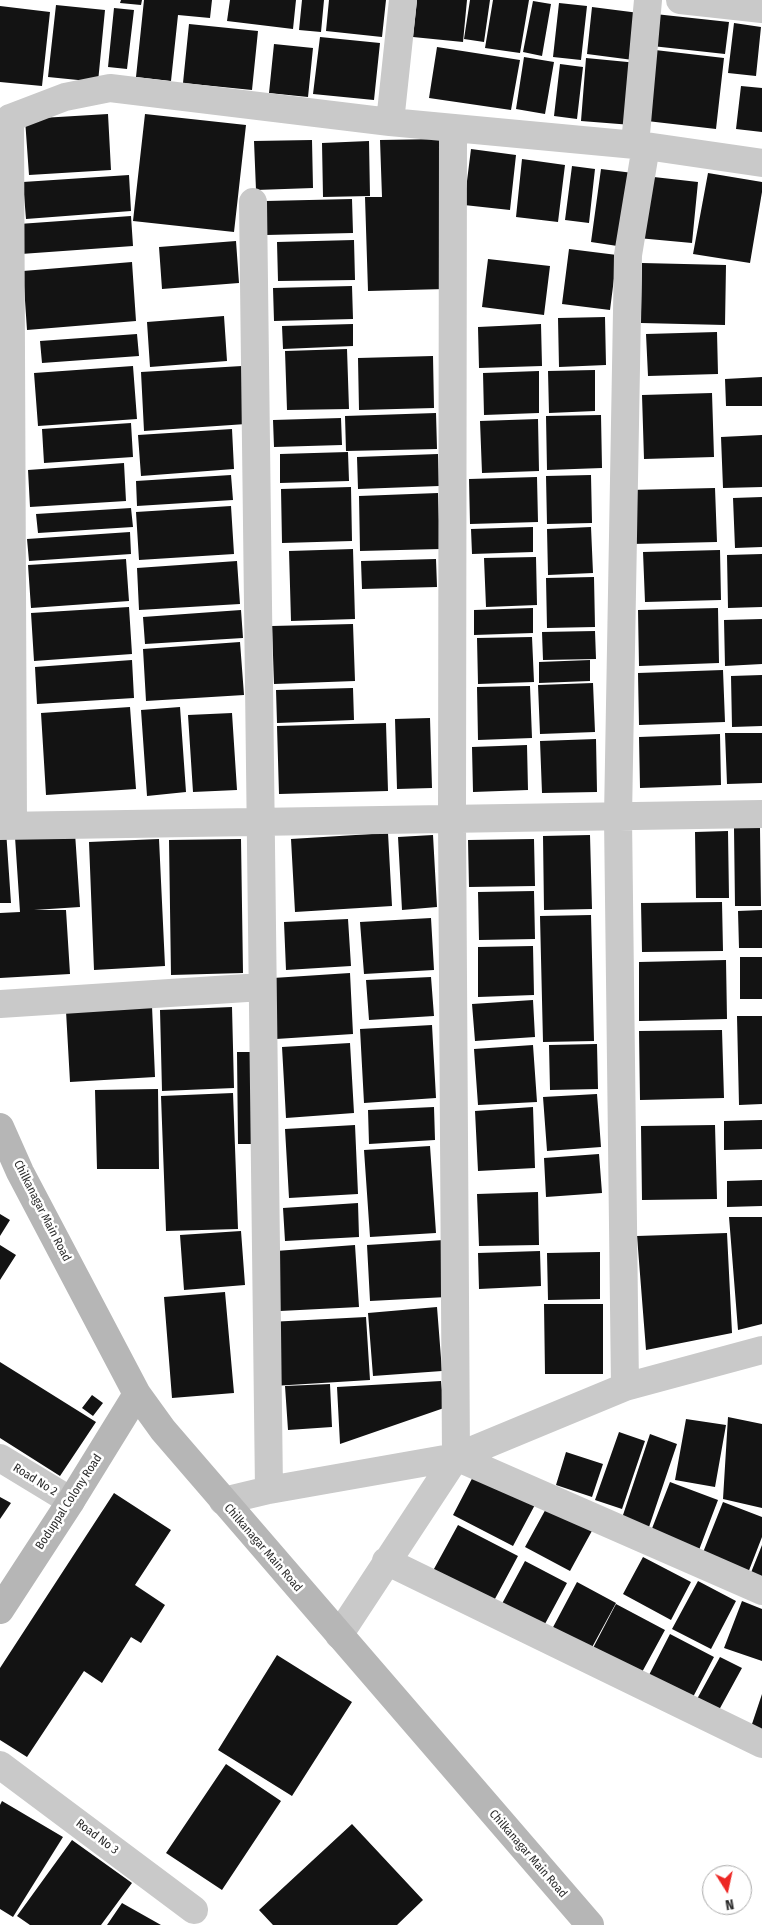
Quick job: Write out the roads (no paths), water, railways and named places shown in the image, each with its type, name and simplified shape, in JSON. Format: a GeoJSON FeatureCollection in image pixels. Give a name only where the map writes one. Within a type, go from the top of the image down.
{"type":"FeatureCollection","features":[{"type":"Feature","properties":{"kind":"main road","name":"Chilkanagar Main Road"},"geometry":{"type":"LineString","coordinates":[[0,1127],[10,1165],[138,1394],[163,1430],[590,1925]]}},
{"type":"Feature","properties":{"kind":"main road","name":"Boduppal Colony Road"},"geometry":{"type":"LineString","coordinates":[[0,1610],[71,1502],[138,1394]]}},
{"type":"Feature","properties":{"kind":"street"},"geometry":{"type":"LineString","coordinates":[[390,122],[403,0]]}},
{"type":"Feature","properties":{"kind":"street"},"geometry":{"type":"LineString","coordinates":[[625,1387],[618,817],[628,255],[640,146],[648,0]]}},
{"type":"Feature","properties":{"kind":"street"},"geometry":{"type":"LineString","coordinates":[[680,0],[762,9]]}},
{"type":"Feature","properties":{"kind":"street"},"geometry":{"type":"LineString","coordinates":[[762,163],[640,146],[390,122],[110,88],[65,98],[5,122],[6,826],[762,814]]}},
{"type":"Feature","properties":{"kind":"street"},"geometry":{"type":"LineString","coordinates":[[339,1635],[456,1457],[452,819],[453,128]]}},
{"type":"Feature","properties":{"kind":"street"},"geometry":{"type":"LineString","coordinates":[[252,202],[269,1490]]}},
{"type":"Feature","properties":{"kind":"street"},"geometry":{"type":"LineString","coordinates":[[0,1004],[262,987]]}},
{"type":"Feature","properties":{"kind":"street"},"geometry":{"type":"LineString","coordinates":[[223,1501],[269,1490],[456,1457],[625,1387],[762,1350]]}},
{"type":"Feature","properties":{"kind":"street"},"geometry":{"type":"LineString","coordinates":[[456,1457],[762,1591]]}},
{"type":"Feature","properties":{"kind":"street","name":"Road No 2"},"geometry":{"type":"LineString","coordinates":[[0,1458],[71,1502]]}},
{"type":"Feature","properties":{"kind":"street"},"geometry":{"type":"LineString","coordinates":[[386,1561],[762,1744]]}},
{"type":"Feature","properties":{"kind":"street","name":"Road No 3"},"geometry":{"type":"LineString","coordinates":[[0,1765],[194,1910]]}}]}
